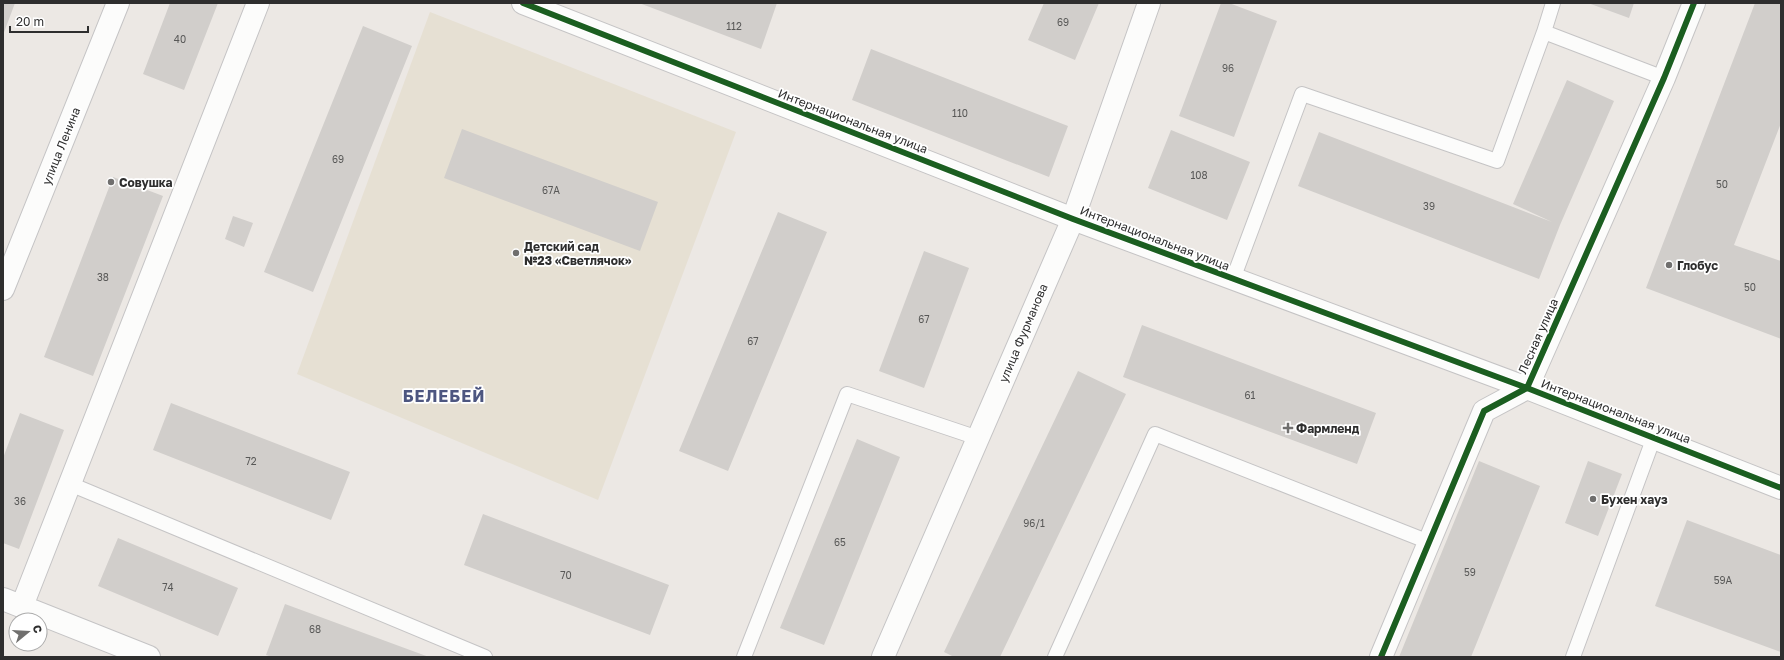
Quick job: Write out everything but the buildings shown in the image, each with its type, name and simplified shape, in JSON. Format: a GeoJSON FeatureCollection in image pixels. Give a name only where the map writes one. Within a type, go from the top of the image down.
{"type":"FeatureCollection","features":[{"type":"Feature","properties":{"kind":"street","name":"улица Ленина"},"geometry":{"type":"LineString","coordinates":[[3,289],[118,3]]}},
{"type":"Feature","properties":{"kind":"street"},"geometry":{"type":"LineString","coordinates":[[149,657],[13,602],[70,484],[258,3]]}},
{"type":"Feature","properties":{"kind":"street","name":"Интернациональная улица"},"geometry":{"type":"LineString","coordinates":[[523,3],[1073,219],[1527,388],[1781,488]]}},
{"type":"Feature","properties":{"kind":"street","name":"улица Фурманова"},"geometry":{"type":"LineString","coordinates":[[883,657],[1073,219],[1149,3]]}},
{"type":"Feature","properties":{"kind":"street","name":"Лесная улица"},"geometry":{"type":"LineString","coordinates":[[1381,657],[1484,411],[1527,388],[1664,78],[1694,3]]}},
{"type":"Feature","properties":{"kind":"lane"},"geometry":{"type":"LineString","coordinates":[[1233,279],[1302,94],[1497,161],[1544,32],[1553,3]]}},
{"type":"Feature","properties":{"kind":"lane"},"geometry":{"type":"LineString","coordinates":[[1544,32],[1664,78]]}},
{"type":"Feature","properties":{"kind":"lane"},"geometry":{"type":"LineString","coordinates":[[744,657],[847,394],[978,438]]}},
{"type":"Feature","properties":{"kind":"lane"},"geometry":{"type":"LineString","coordinates":[[1055,657],[1155,434],[1429,542]]}},
{"type":"Feature","properties":{"kind":"lane"},"geometry":{"type":"LineString","coordinates":[[1572,657],[1654,437]]}},
{"type":"Feature","properties":{"kind":"lane"},"geometry":{"type":"LineString","coordinates":[[70,484],[485,657]]}},
{"type":"Feature","properties":{"kind":"shaded area","name":"Детский сад №23 «Светлячок»"},"geometry":{"type":"Polygon","coordinates":[[[430,12],[736,132],[598,500],[297,374],[430,12]]]}},
{"type":"Feature","properties":{"kind":"cycle path"},"geometry":{"type":"LineString","coordinates":[[523,3],[1073,219],[1527,388],[1781,488]]}},
{"type":"Feature","properties":{"kind":"cycle path"},"geometry":{"type":"LineString","coordinates":[[1381,657],[1484,411],[1527,388],[1664,78],[1694,3]]}},
{"type":"Feature","properties":{"kind":"place","name":"Совушка"},"geometry":{"type":"Point","coordinates":[111,182]}},
{"type":"Feature","properties":{"kind":"place","name":"Детский сад №23 «Светлячок»"},"geometry":{"type":"Point","coordinates":[516,253]}},
{"type":"Feature","properties":{"kind":"place","name":"Глобус"},"geometry":{"type":"Point","coordinates":[1669,265]}},
{"type":"Feature","properties":{"kind":"place","name":"Фармленд"},"geometry":{"type":"Point","coordinates":[1288,428]}},
{"type":"Feature","properties":{"kind":"place","name":"Бухен хауз"},"geometry":{"type":"Point","coordinates":[1593,499]}},
{"type":"Feature","properties":{"kind":"district","name":"БЕЛЕБЕЙ"},"geometry":{"type":"Point","coordinates":[444,396]}}]}
